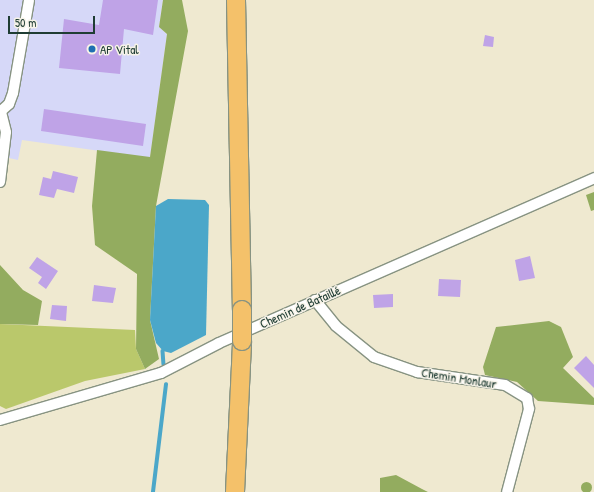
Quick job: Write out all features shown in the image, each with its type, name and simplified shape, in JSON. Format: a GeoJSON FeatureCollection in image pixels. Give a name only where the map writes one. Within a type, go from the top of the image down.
{"type":"FeatureCollection","features":[{"type":"Feature","properties":{"kind":"highway"},"geometry":{"type":"LineString","coordinates":[[235,492],[242,341],[236,0]]}},
{"type":"Feature","properties":{"kind":"street"},"geometry":{"type":"LineString","coordinates":[[0,182],[6,132],[0,112],[13,93],[29,0]]}},
{"type":"Feature","properties":{"kind":"street","name":"Chemin de Bataillé"},"geometry":{"type":"LineString","coordinates":[[0,420],[161,373],[315,300],[594,178]]}},
{"type":"Feature","properties":{"kind":"street","name":"Chemin Monlaur"},"geometry":{"type":"LineString","coordinates":[[315,300],[348,337],[374,357],[418,372],[505,385],[527,398],[527,417],[507,492]]}},
{"type":"Feature","properties":{"kind":"shaded area"},"geometry":{"type":"Polygon","coordinates":[[[0,0],[163,0],[159,27],[167,34],[150,158],[22,140],[18,160],[0,156],[0,0]]]}},
{"type":"Feature","properties":{"kind":"green space"},"geometry":{"type":"Polygon","coordinates":[[[163,0],[182,0],[188,31],[156,206],[150,320],[159,359],[145,369],[136,349],[137,274],[95,245],[92,206],[97,150],[150,157],[167,34],[159,27],[163,0]]]}},
{"type":"Feature","properties":{"kind":"green space"},"geometry":{"type":"Polygon","coordinates":[[[594,192],[594,210],[591,211],[586,195],[594,192]]]}},
{"type":"Feature","properties":{"kind":"green space"},"geometry":{"type":"Polygon","coordinates":[[[0,265],[23,290],[42,301],[38,325],[0,324],[0,265]]]}},
{"type":"Feature","properties":{"kind":"green space"},"geometry":{"type":"Polygon","coordinates":[[[549,321],[561,327],[573,357],[563,368],[594,398],[594,405],[538,401],[517,382],[485,375],[483,367],[496,327],[549,321]]]}},
{"type":"Feature","properties":{"kind":"green space"},"geometry":{"type":"Polygon","coordinates":[[[0,324],[135,330],[136,349],[145,369],[85,381],[6,409],[0,406],[0,324]]]}},
{"type":"Feature","properties":{"kind":"green space"},"geometry":{"type":"Polygon","coordinates":[[[396,475],[428,492],[380,492],[380,478],[396,475]]]}},
{"type":"Feature","properties":{"kind":"green space"},"geometry":{"type":"Polygon","coordinates":[[[584,482],[588,482],[590,483],[590,491],[584,492],[581,489],[581,485],[584,482]]]}},
{"type":"Feature","properties":{"kind":"water"},"geometry":{"type":"Polygon","coordinates":[[[168,199],[205,200],[209,205],[206,335],[171,353],[163,351],[156,343],[150,320],[156,206],[168,199]]]}},
{"type":"Feature","properties":{"kind":"building","name":"AP Vital"},"geometry":{"type":"Polygon","coordinates":[[[103,0],[158,0],[153,35],[124,29],[120,74],[59,68],[64,19],[99,25],[103,0]]]}},
{"type":"Feature","properties":{"kind":"building"},"geometry":{"type":"Polygon","coordinates":[[[485,35],[494,37],[493,47],[483,46],[485,35]]]}},
{"type":"Feature","properties":{"kind":"building"},"geometry":{"type":"Polygon","coordinates":[[[44,109],[146,124],[143,146],[41,131],[44,109]]]}},
{"type":"Feature","properties":{"kind":"building"},"geometry":{"type":"Polygon","coordinates":[[[53,171],[78,177],[74,193],[57,189],[54,198],[39,195],[43,177],[51,179],[53,171]]]}},
{"type":"Feature","properties":{"kind":"building"},"geometry":{"type":"Polygon","coordinates":[[[530,256],[535,278],[519,281],[515,260],[530,256]]]}},
{"type":"Feature","properties":{"kind":"building"},"geometry":{"type":"Polygon","coordinates":[[[37,257],[58,271],[46,289],[38,283],[42,277],[29,268],[37,257]]]}},
{"type":"Feature","properties":{"kind":"building"},"geometry":{"type":"Polygon","coordinates":[[[439,279],[461,280],[460,297],[438,296],[439,279]]]}},
{"type":"Feature","properties":{"kind":"building"},"geometry":{"type":"Polygon","coordinates":[[[94,285],[116,288],[113,303],[92,301],[94,285]]]}},
{"type":"Feature","properties":{"kind":"building"},"geometry":{"type":"Polygon","coordinates":[[[393,294],[393,307],[374,308],[373,295],[393,294]]]}},
{"type":"Feature","properties":{"kind":"building"},"geometry":{"type":"Polygon","coordinates":[[[52,305],[67,306],[66,321],[50,319],[52,305]]]}},
{"type":"Feature","properties":{"kind":"building"},"geometry":{"type":"Polygon","coordinates":[[[586,356],[594,365],[594,388],[574,368],[586,356]]]}},
{"type":"Feature","properties":{"kind":"waterway"},"geometry":{"type":"LineString","coordinates":[[163,351],[164,364]]}},
{"type":"Feature","properties":{"kind":"waterway"},"geometry":{"type":"LineString","coordinates":[[153,492],[166,385]]}},
{"type":"Feature","properties":{"kind":"place","name":"AP Vital"},"geometry":{"type":"Point","coordinates":[92,49]}}]}
